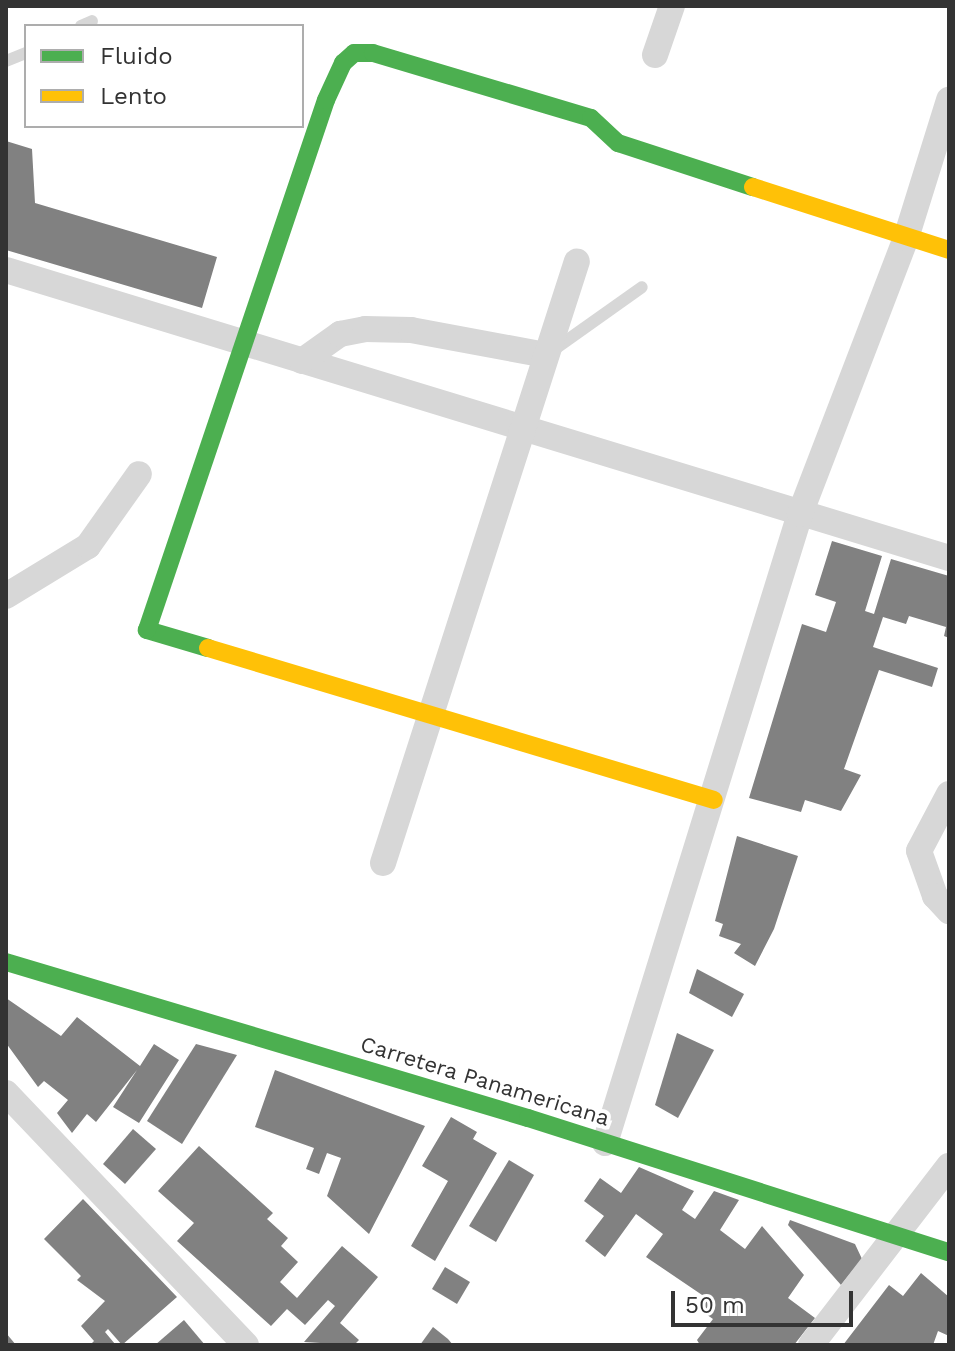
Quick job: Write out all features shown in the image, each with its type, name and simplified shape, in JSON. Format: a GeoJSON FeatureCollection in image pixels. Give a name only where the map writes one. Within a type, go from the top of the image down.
{"type":"FeatureCollection","features":[{"type":"Feature","properties":{"kind":"street"},"geometry":{"type":"LineString","coordinates":[[655,55],[672,6]]}},
{"type":"Feature","properties":{"kind":"street"},"geometry":{"type":"LineString","coordinates":[[714,800],[147,630],[208,439],[247,344],[326,100],[343,63],[354,53],[373,53],[591,118],[618,143],[949,250]]}},
{"type":"Feature","properties":{"kind":"street"},"geometry":{"type":"LineString","coordinates":[[605,1143],[714,800],[800,514],[906,238],[949,100]]}},
{"type":"Feature","properties":{"kind":"street"},"geometry":{"type":"LineString","coordinates":[[383,863],[577,261]]}},
{"type":"Feature","properties":{"kind":"street"},"geometry":{"type":"LineString","coordinates":[[6,270],[524,431],[949,558]]}},
{"type":"Feature","properties":{"kind":"street"},"geometry":{"type":"LineString","coordinates":[[302,361],[340,334],[365,329],[411,330],[546,355]]}},
{"type":"Feature","properties":{"kind":"street"},"geometry":{"type":"LineString","coordinates":[[6,596],[88,546],[139,474]]}},
{"type":"Feature","properties":{"kind":"street"},"geometry":{"type":"LineString","coordinates":[[949,794],[919,851],[935,896],[949,911]]}},
{"type":"Feature","properties":{"kind":"street","name":"Carretera Panamericana"},"geometry":{"type":"LineString","coordinates":[[6,962],[605,1143],[949,1252]]}},
{"type":"Feature","properties":{"kind":"street"},"geometry":{"type":"LineString","coordinates":[[6,1093],[225,1336],[246,1345]]}},
{"type":"Feature","properties":{"kind":"street"},"geometry":{"type":"LineString","coordinates":[[816,1342],[949,1166]]}},
{"type":"Feature","properties":{"kind":"lane"},"geometry":{"type":"LineString","coordinates":[[546,355],[642,287]]}},
{"type":"Feature","properties":{"kind":"building"},"geometry":{"type":"Polygon","coordinates":[[[6,141],[32,149],[35,203],[217,257],[202,308],[6,250],[6,141]]]}},
{"type":"Feature","properties":{"kind":"building"},"geometry":{"type":"Polygon","coordinates":[[[832,541],[882,556],[865,611],[874,614],[891,559],[949,576],[949,638],[944,636],[946,627],[909,616],[906,624],[883,617],[873,647],[938,668],[932,687],[879,670],[844,769],[861,775],[841,811],[805,800],[801,812],[749,798],[802,624],[826,632],[836,602],[815,595],[832,541]]]}},
{"type":"Feature","properties":{"kind":"building"},"geometry":{"type":"Polygon","coordinates":[[[737,836],[798,856],[774,929],[755,966],[734,953],[741,944],[719,936],[723,924],[715,921],[737,836]]]}},
{"type":"Feature","properties":{"kind":"building"},"geometry":{"type":"Polygon","coordinates":[[[697,969],[744,994],[732,1017],[689,993],[697,969]]]}},
{"type":"Feature","properties":{"kind":"building"},"geometry":{"type":"Polygon","coordinates":[[[6,998],[61,1036],[77,1017],[140,1066],[154,1044],[179,1060],[139,1123],[113,1107],[137,1070],[96,1122],[87,1114],[72,1133],[57,1113],[68,1100],[44,1081],[38,1087],[6,1043],[6,998]]]}},
{"type":"Feature","properties":{"kind":"building"},"geometry":{"type":"Polygon","coordinates":[[[677,1033],[714,1050],[678,1118],[655,1105],[677,1033]]]}},
{"type":"Feature","properties":{"kind":"building"},"geometry":{"type":"Polygon","coordinates":[[[196,1044],[237,1055],[182,1144],[147,1121],[196,1044]]]}},
{"type":"Feature","properties":{"kind":"building"},"geometry":{"type":"Polygon","coordinates":[[[275,1070],[425,1126],[369,1234],[327,1196],[341,1158],[327,1153],[319,1174],[306,1169],[314,1148],[255,1127],[275,1070]]]}},
{"type":"Feature","properties":{"kind":"building"},"geometry":{"type":"Polygon","coordinates":[[[451,1117],[477,1132],[473,1139],[497,1153],[435,1261],[411,1246],[448,1181],[422,1166],[451,1117]]]}},
{"type":"Feature","properties":{"kind":"building"},"geometry":{"type":"Polygon","coordinates":[[[133,1129],[156,1149],[125,1184],[103,1164],[133,1129]]]}},
{"type":"Feature","properties":{"kind":"building"},"geometry":{"type":"Polygon","coordinates":[[[199,1146],[273,1213],[267,1219],[288,1238],[281,1246],[298,1262],[280,1282],[297,1298],[342,1246],[378,1277],[340,1323],[359,1340],[354,1345],[304,1342],[335,1306],[328,1300],[305,1325],[287,1309],[271,1326],[177,1241],[194,1223],[158,1191],[199,1146]]]}},
{"type":"Feature","properties":{"kind":"building"},"geometry":{"type":"Polygon","coordinates":[[[509,1160],[534,1175],[496,1242],[469,1226],[509,1160]]]}},
{"type":"Feature","properties":{"kind":"building"},"geometry":{"type":"Polygon","coordinates":[[[639,1167],[694,1191],[682,1210],[695,1219],[714,1191],[739,1200],[720,1230],[745,1249],[762,1226],[804,1275],[788,1298],[815,1318],[794,1345],[700,1345],[697,1340],[713,1319],[700,1310],[708,1299],[646,1257],[663,1234],[636,1214],[605,1257],[585,1241],[604,1216],[584,1201],[600,1178],[621,1193],[639,1167]]]}},
{"type":"Feature","properties":{"kind":"building"},"geometry":{"type":"Polygon","coordinates":[[[83,1199],[177,1297],[122,1345],[108,1329],[105,1332],[115,1344],[90,1345],[94,1341],[81,1326],[105,1301],[77,1280],[81,1276],[44,1239],[83,1199]]]}},
{"type":"Feature","properties":{"kind":"building"},"geometry":{"type":"Polygon","coordinates":[[[790,1220],[855,1244],[862,1259],[841,1285],[788,1225],[790,1220]]]}},
{"type":"Feature","properties":{"kind":"building"},"geometry":{"type":"Polygon","coordinates":[[[445,1267],[470,1282],[457,1304],[432,1289],[445,1267]]]}},
{"type":"Feature","properties":{"kind":"building"},"geometry":{"type":"Polygon","coordinates":[[[921,1273],[949,1297],[949,1336],[938,1331],[933,1345],[843,1345],[889,1285],[903,1296],[921,1273]]]}},
{"type":"Feature","properties":{"kind":"building"},"geometry":{"type":"Polygon","coordinates":[[[184,1320],[205,1345],[155,1345],[184,1320]]]}},
{"type":"Feature","properties":{"kind":"building"},"geometry":{"type":"Polygon","coordinates":[[[433,1327],[448,1339],[453,1345],[420,1345],[433,1327]]]}},
{"type":"Feature","properties":{"kind":"building"},"geometry":{"type":"Polygon","coordinates":[[[6,1333],[16,1345],[6,1345],[6,1333]]]}},
{"type":"Feature","properties":{"kind":"traffic: fast"},"geometry":{"type":"LineString","coordinates":[[208,648],[147,630],[326,100],[343,63],[354,53],[373,53],[591,118],[618,143],[753,187]]}},
{"type":"Feature","properties":{"kind":"traffic: fast"},"geometry":{"type":"LineString","coordinates":[[6,962],[528,1118],[949,1252]]}},
{"type":"Feature","properties":{"kind":"traffic: slow"},"geometry":{"type":"LineString","coordinates":[[753,187],[949,250]]}},
{"type":"Feature","properties":{"kind":"traffic: slow"},"geometry":{"type":"LineString","coordinates":[[208,648],[714,800]]}}]}
